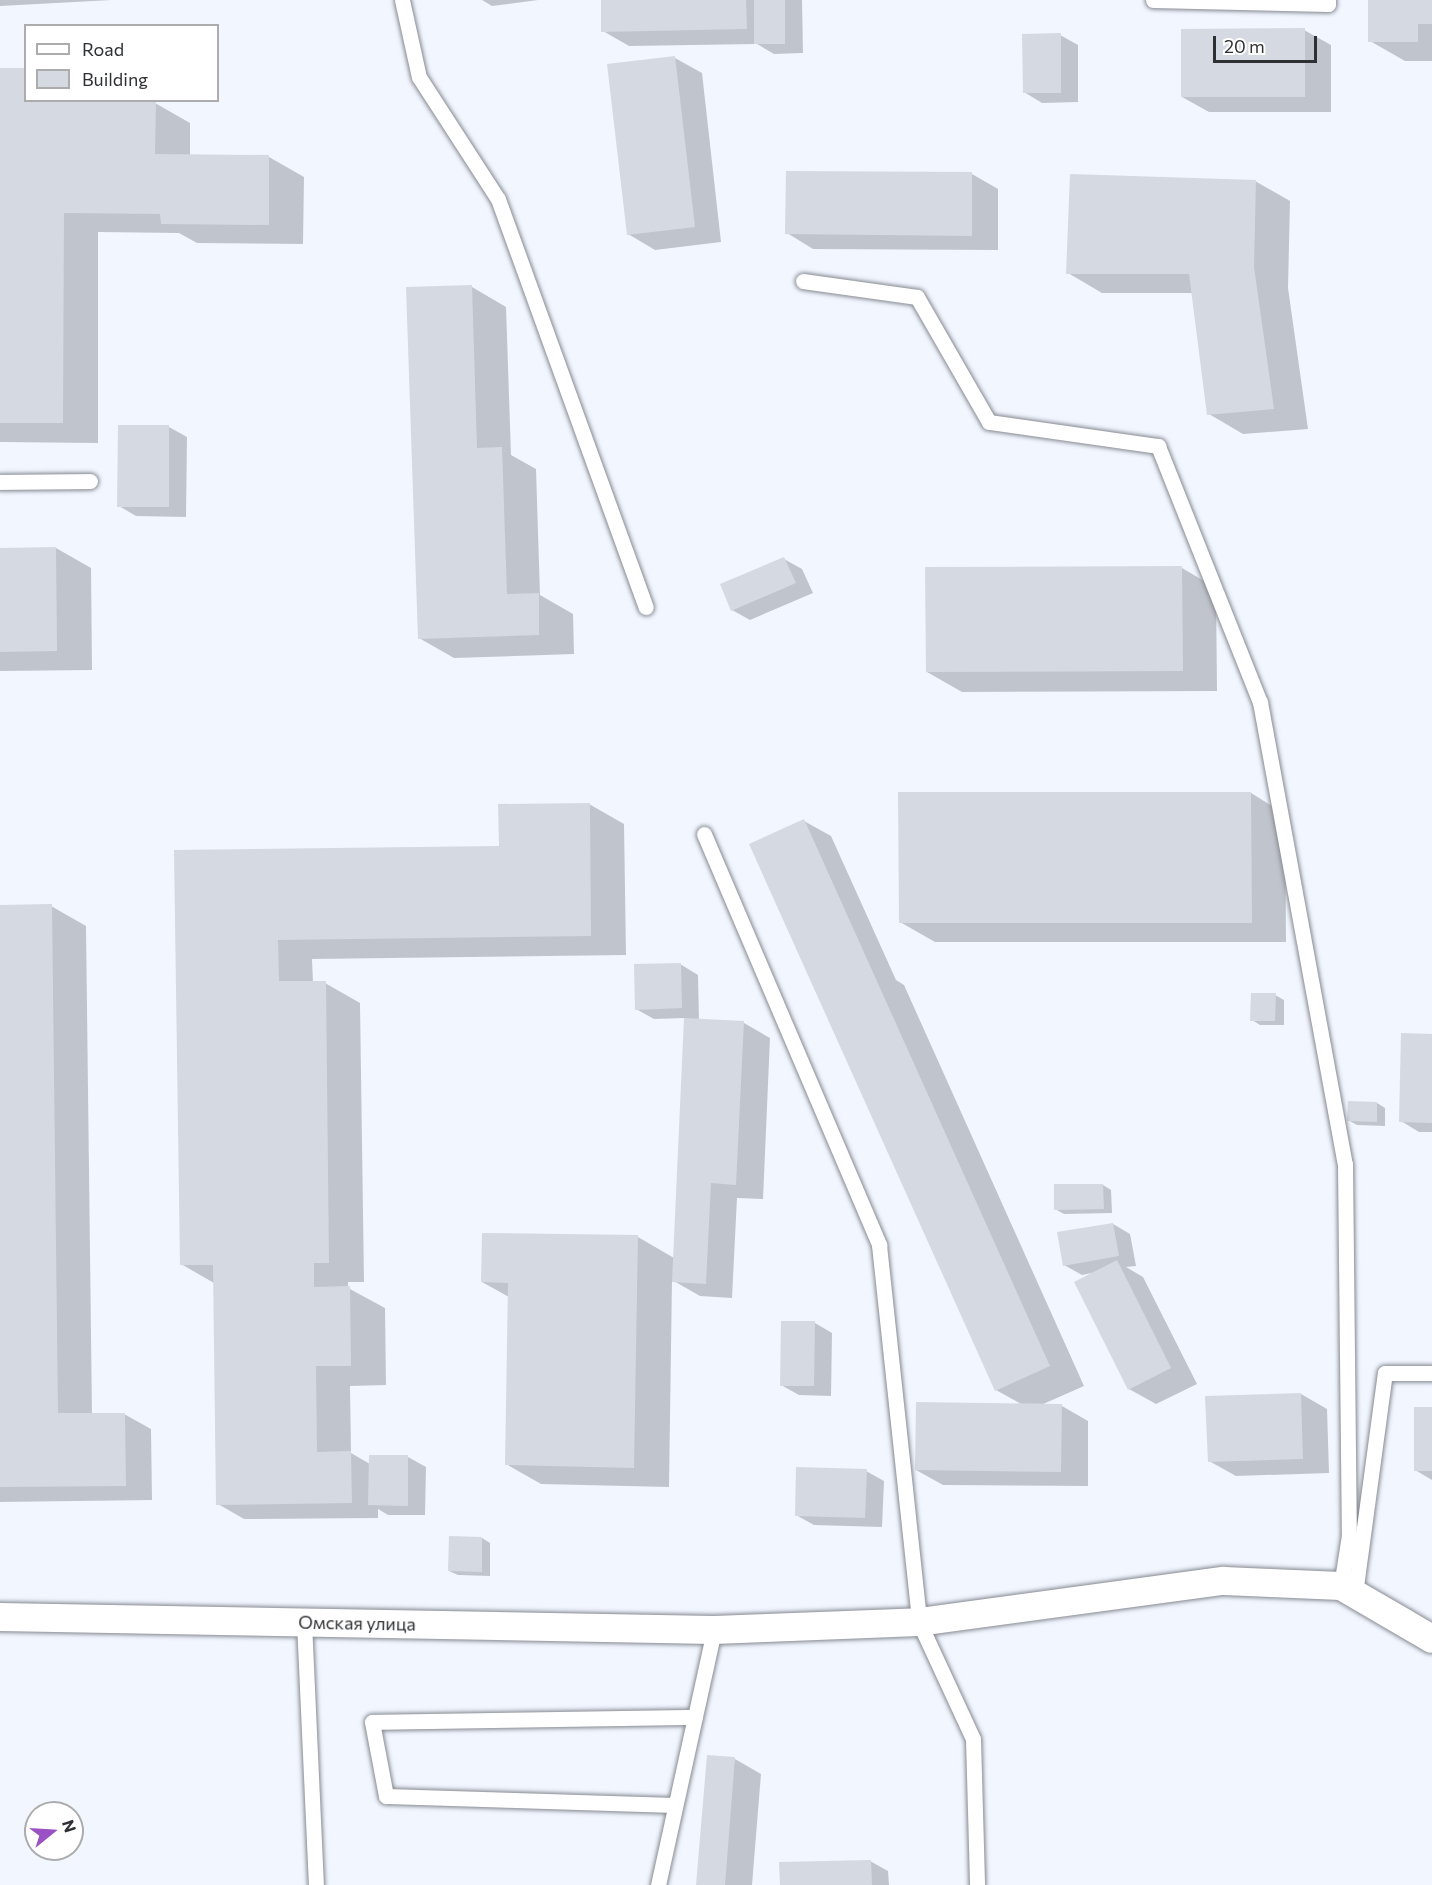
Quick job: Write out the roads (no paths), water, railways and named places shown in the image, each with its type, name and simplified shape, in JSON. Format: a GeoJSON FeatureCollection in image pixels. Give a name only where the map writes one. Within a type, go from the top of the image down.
{"type":"FeatureCollection","features":[{"type":"Feature","properties":{"kind":"street","name":"Омская улица"},"geometry":{"type":"LineString","coordinates":[[0,1617],[714,1630],[919,1622],[1224,1581],[1348,1590]]}},
{"type":"Feature","properties":{"kind":"street"},"geometry":{"type":"LineString","coordinates":[[1348,1590],[1432,1639]]}},
{"type":"Feature","properties":{"kind":"lane"},"geometry":{"type":"LineString","coordinates":[[402,0],[419,78],[498,199],[646,608]]}},
{"type":"Feature","properties":{"kind":"lane"},"geometry":{"type":"LineString","coordinates":[[1153,0],[1328,4],[1328,0]]}},
{"type":"Feature","properties":{"kind":"lane"},"geometry":{"type":"LineString","coordinates":[[803,281],[917,297],[989,422],[1158,446],[1260,702],[1345,1164],[1348,1590]]}},
{"type":"Feature","properties":{"kind":"lane"},"geometry":{"type":"LineString","coordinates":[[0,482],[90,481]]}},
{"type":"Feature","properties":{"kind":"lane"},"geometry":{"type":"LineString","coordinates":[[704,834],[879,1245],[919,1622],[973,1739],[977,1885]]}},
{"type":"Feature","properties":{"kind":"lane"},"geometry":{"type":"LineString","coordinates":[[1348,1590],[1384,1374],[1432,1373]]}},
{"type":"Feature","properties":{"kind":"lane"},"geometry":{"type":"LineString","coordinates":[[304,1622],[316,1885]]}},
{"type":"Feature","properties":{"kind":"lane"},"geometry":{"type":"LineString","coordinates":[[657,1885],[714,1630]]}},
{"type":"Feature","properties":{"kind":"lane"},"geometry":{"type":"LineString","coordinates":[[675,1805],[386,1796],[372,1722],[694,1717]]}}]}
